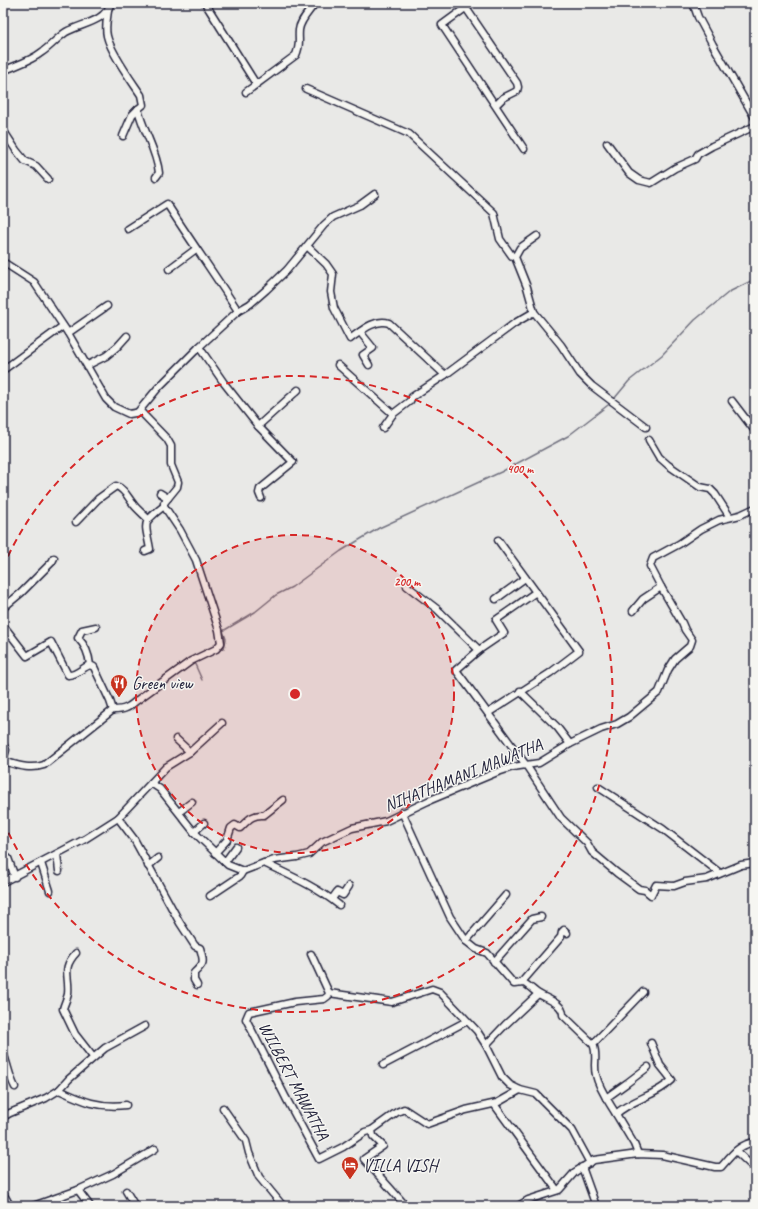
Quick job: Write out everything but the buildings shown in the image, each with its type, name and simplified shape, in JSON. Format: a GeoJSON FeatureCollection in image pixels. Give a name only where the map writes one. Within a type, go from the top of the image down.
{"type":"FeatureCollection","features":[{"type":"Feature","properties":{"kind":"street"},"geometry":{"type":"LineString","coordinates":[[111,3],[106,20],[106,34],[110,46],[141,95],[143,105],[132,115],[123,136]]}},
{"type":"Feature","properties":{"kind":"street"},"geometry":{"type":"LineString","coordinates":[[205,3],[256,84]]}},
{"type":"Feature","properties":{"kind":"street"},"geometry":{"type":"LineString","coordinates":[[246,92],[296,55],[300,46],[299,28],[315,3]]}},
{"type":"Feature","properties":{"kind":"street"},"geometry":{"type":"LineString","coordinates":[[472,3],[442,25],[524,149]]}},
{"type":"Feature","properties":{"kind":"street"},"geometry":{"type":"LineString","coordinates":[[693,3],[698,18],[755,118]]}},
{"type":"Feature","properties":{"kind":"street"},"geometry":{"type":"LineString","coordinates":[[466,8],[517,83],[517,91],[503,98],[497,104]]}},
{"type":"Feature","properties":{"kind":"street"},"geometry":{"type":"LineString","coordinates":[[3,71],[44,52],[56,39],[66,32],[101,17],[108,11]]}},
{"type":"Feature","properties":{"kind":"street"},"geometry":{"type":"LineString","coordinates":[[306,89],[409,134],[494,213],[500,239],[512,256],[515,257],[527,287],[534,312],[561,345],[580,374],[592,386],[646,426]]}},
{"type":"Feature","properties":{"kind":"street"},"geometry":{"type":"LineString","coordinates":[[138,109],[141,123],[158,162],[159,173],[156,177]]}},
{"type":"Feature","properties":{"kind":"street"},"geometry":{"type":"LineString","coordinates":[[607,143],[630,173],[639,180],[651,183],[675,168],[695,159],[698,154],[712,146],[755,126]]}},
{"type":"Feature","properties":{"kind":"street"},"geometry":{"type":"LineString","coordinates":[[3,130],[25,161],[36,166],[48,179]]}},
{"type":"Feature","properties":{"kind":"street"},"geometry":{"type":"LineString","coordinates":[[138,412],[158,388],[199,347],[238,311],[250,304],[287,270],[333,216],[360,205],[375,194]]}},
{"type":"Feature","properties":{"kind":"street"},"geometry":{"type":"LineString","coordinates":[[128,229],[167,204],[238,311]]}},
{"type":"Feature","properties":{"kind":"street"},"geometry":{"type":"LineString","coordinates":[[515,257],[520,248],[537,236]]}},
{"type":"Feature","properties":{"kind":"street"},"geometry":{"type":"LineString","coordinates":[[306,246],[326,264],[333,274],[331,292],[334,308],[350,340],[373,324],[383,321],[389,323],[445,375]]}},
{"type":"Feature","properties":{"kind":"street"},"geometry":{"type":"LineString","coordinates":[[169,269],[196,249]]}},
{"type":"Feature","properties":{"kind":"street"},"geometry":{"type":"LineString","coordinates":[[3,262],[34,282],[88,365],[106,398],[114,406],[129,414],[141,412],[167,439],[171,446],[172,465],[178,482],[177,487],[164,503],[164,506],[148,519],[145,524],[150,549],[145,550]]}},
{"type":"Feature","properties":{"kind":"street"},"geometry":{"type":"LineString","coordinates":[[68,333],[107,306]]}},
{"type":"Feature","properties":{"kind":"street"},"geometry":{"type":"LineString","coordinates":[[383,428],[393,414],[410,401],[412,396],[445,375],[515,323],[534,312]]}},
{"type":"Feature","properties":{"kind":"street"},"geometry":{"type":"LineString","coordinates":[[3,370],[63,326]]}},
{"type":"Feature","properties":{"kind":"street"},"geometry":{"type":"LineString","coordinates":[[360,332],[373,348],[363,355],[369,365]]}},
{"type":"Feature","properties":{"kind":"street"},"geometry":{"type":"LineString","coordinates":[[88,365],[106,356],[127,336]]}},
{"type":"Feature","properties":{"kind":"street"},"geometry":{"type":"LineString","coordinates":[[199,347],[224,383],[258,426],[293,462],[260,489],[259,493],[261,498]]}},
{"type":"Feature","properties":{"kind":"street"},"geometry":{"type":"LineString","coordinates":[[338,365],[393,414]]}},
{"type":"Feature","properties":{"kind":"street"},"geometry":{"type":"LineString","coordinates":[[258,426],[298,390]]}},
{"type":"Feature","properties":{"kind":"street"},"geometry":{"type":"LineString","coordinates":[[732,401],[755,431]]}},
{"type":"Feature","properties":{"kind":"street"},"geometry":{"type":"LineString","coordinates":[[648,440],[658,457],[668,465],[700,488],[710,489],[730,517]]}},
{"type":"Feature","properties":{"kind":"street"},"geometry":{"type":"LineString","coordinates":[[76,522],[98,499],[116,486],[127,495],[133,504],[148,519]]}},
{"type":"Feature","properties":{"kind":"street"},"geometry":{"type":"LineString","coordinates":[[160,493],[168,498]]}},
{"type":"Feature","properties":{"kind":"street"},"geometry":{"type":"LineString","coordinates":[[3,744],[6,750],[3,760],[27,768],[36,768],[44,765],[114,710],[124,710],[129,707],[136,700],[191,661],[216,649],[221,643],[219,630],[196,560],[180,530],[164,506]]}},
{"type":"Feature","properties":{"kind":"street","name":"NIHATHAMANI MAWATHA"},"geometry":{"type":"LineString","coordinates":[[210,896],[240,876],[243,872],[264,863],[309,854],[322,842],[352,828],[386,821],[402,812],[495,773],[539,763],[570,744],[601,729],[617,724],[629,717],[659,692],[668,670],[675,659],[690,646],[692,640],[650,566],[653,558],[719,520],[740,515],[753,509]]}},
{"type":"Feature","properties":{"kind":"street"},"geometry":{"type":"LineString","coordinates":[[488,713],[550,673],[579,651],[498,540]]}},
{"type":"Feature","properties":{"kind":"street"},"geometry":{"type":"LineString","coordinates":[[3,608],[21,593],[52,562],[54,558]]}},
{"type":"Feature","properties":{"kind":"street"},"geometry":{"type":"LineString","coordinates":[[496,599],[525,578]]}},
{"type":"Feature","properties":{"kind":"street"},"geometry":{"type":"LineString","coordinates":[[407,586],[437,609],[478,650]]}},
{"type":"Feature","properties":{"kind":"street"},"geometry":{"type":"LineString","coordinates":[[633,611],[643,599],[661,587]]}},
{"type":"Feature","properties":{"kind":"street"},"geometry":{"type":"LineString","coordinates":[[536,592],[496,620],[504,633],[478,650],[456,670],[526,765],[561,818],[587,843],[592,852],[617,874],[639,889],[645,890],[651,895],[656,885],[674,886],[685,882],[707,879],[741,865],[755,863]]}},
{"type":"Feature","properties":{"kind":"street"},"geometry":{"type":"LineString","coordinates":[[3,625],[27,656],[51,642],[68,676],[72,676],[86,666],[90,665]]}},
{"type":"Feature","properties":{"kind":"street"},"geometry":{"type":"LineString","coordinates":[[96,627],[82,630],[78,638],[83,642],[89,654],[90,665],[94,668],[114,710]]}},
{"type":"Feature","properties":{"kind":"street"},"geometry":{"type":"LineString","coordinates":[[520,691],[557,727],[570,744]]}},
{"type":"Feature","properties":{"kind":"street"},"geometry":{"type":"LineString","coordinates":[[3,882],[41,863],[118,818],[166,767],[190,752],[222,723]]}},
{"type":"Feature","properties":{"kind":"street"},"geometry":{"type":"LineString","coordinates":[[176,739],[190,752]]}},
{"type":"Feature","properties":{"kind":"street"},"geometry":{"type":"LineString","coordinates":[[151,783],[160,789],[194,832],[215,853],[228,865],[243,872]]}},
{"type":"Feature","properties":{"kind":"street"},"geometry":{"type":"LineString","coordinates":[[598,787],[663,829],[720,874]]}},
{"type":"Feature","properties":{"kind":"street"},"geometry":{"type":"LineString","coordinates":[[215,853],[227,840],[232,828],[235,825],[240,828],[251,816],[258,814],[264,815],[283,800]]}},
{"type":"Feature","properties":{"kind":"street"},"geometry":{"type":"LineString","coordinates":[[178,812],[192,802]]}},
{"type":"Feature","properties":{"kind":"street"},"geometry":{"type":"LineString","coordinates":[[402,812],[450,917],[466,940],[476,950],[487,953],[514,984],[524,983],[538,994],[557,1004],[563,1011],[563,1015],[593,1044],[596,1050],[596,1076],[606,1098],[634,1144],[638,1154]]}},
{"type":"Feature","properties":{"kind":"street"},"geometry":{"type":"LineString","coordinates":[[118,818],[134,839],[180,923],[195,946],[200,948],[204,961],[194,973],[194,980],[197,985]]}},
{"type":"Feature","properties":{"kind":"street"},"geometry":{"type":"LineString","coordinates":[[194,832],[204,823]]}},
{"type":"Feature","properties":{"kind":"street"},"geometry":{"type":"LineString","coordinates":[[225,862],[236,846]]}},
{"type":"Feature","properties":{"kind":"street"},"geometry":{"type":"LineString","coordinates":[[57,854],[59,871]]}},
{"type":"Feature","properties":{"kind":"street"},"geometry":{"type":"LineString","coordinates":[[8,858],[15,877]]}},
{"type":"Feature","properties":{"kind":"street"},"geometry":{"type":"LineString","coordinates":[[148,866],[158,858]]}},
{"type":"Feature","properties":{"kind":"street"},"geometry":{"type":"LineString","coordinates":[[41,863],[50,891]]}},
{"type":"Feature","properties":{"kind":"street"},"geometry":{"type":"LineString","coordinates":[[264,863],[303,882],[332,899],[339,905]]}},
{"type":"Feature","properties":{"kind":"street"},"geometry":{"type":"LineString","coordinates":[[332,899],[337,892],[343,895],[349,886]]}},
{"type":"Feature","properties":{"kind":"street"},"geometry":{"type":"LineString","coordinates":[[466,940],[506,895]]}},
{"type":"Feature","properties":{"kind":"street"},"geometry":{"type":"LineString","coordinates":[[494,962],[532,919],[541,917]]}},
{"type":"Feature","properties":{"kind":"street"},"geometry":{"type":"LineString","coordinates":[[521,983],[561,937],[562,932],[564,930],[567,933]]}},
{"type":"Feature","properties":{"kind":"street"},"geometry":{"type":"LineString","coordinates":[[76,953],[69,960],[67,965],[68,994],[63,1009],[75,1034],[94,1057]]}},
{"type":"Feature","properties":{"kind":"street"},"geometry":{"type":"LineString","coordinates":[[311,954],[329,993],[392,1002],[432,989],[440,992],[477,1031],[486,1045],[502,1077],[510,1085],[520,1090],[536,1094],[572,1130],[590,1162]]}},
{"type":"Feature","properties":{"kind":"street"},"geometry":{"type":"LineString","coordinates":[[593,1044],[643,992]]}},
{"type":"Feature","properties":{"kind":"street","name":"WILBERT MAWATHA"},"geometry":{"type":"LineString","coordinates":[[329,993],[324,999],[295,1002],[249,1012],[246,1019],[319,1159],[343,1147],[365,1132],[372,1130]]}},
{"type":"Feature","properties":{"kind":"street"},"geometry":{"type":"LineString","coordinates":[[486,1045],[504,1025],[538,994]]}},
{"type":"Feature","properties":{"kind":"street"},"geometry":{"type":"LineString","coordinates":[[383,1065],[468,1021]]}},
{"type":"Feature","properties":{"kind":"street"},"geometry":{"type":"LineString","coordinates":[[3,1117],[46,1098],[59,1090],[68,1079],[105,1048],[145,1026]]}},
{"type":"Feature","properties":{"kind":"street"},"geometry":{"type":"LineString","coordinates":[[616,1114],[624,1107],[664,1088],[672,1080],[660,1065],[651,1043]]}},
{"type":"Feature","properties":{"kind":"street"},"geometry":{"type":"LineString","coordinates":[[3,1053],[7,1064],[9,1077],[15,1087]]}},
{"type":"Feature","properties":{"kind":"street"},"geometry":{"type":"LineString","coordinates":[[606,1098],[627,1084],[648,1066]]}},
{"type":"Feature","properties":{"kind":"street"},"geometry":{"type":"LineString","coordinates":[[59,1090],[83,1102],[112,1106],[126,1105]]}},
{"type":"Feature","properties":{"kind":"street"},"geometry":{"type":"LineString","coordinates":[[406,1206],[364,1159],[383,1146],[373,1136],[372,1130],[397,1112],[404,1109],[427,1124],[466,1110],[494,1104],[520,1090]]}},
{"type":"Feature","properties":{"kind":"street"},"geometry":{"type":"LineString","coordinates":[[494,1104],[557,1190]]}},
{"type":"Feature","properties":{"kind":"street"},"geometry":{"type":"LineString","coordinates":[[223,1108],[246,1142],[249,1153],[260,1177],[283,1206]]}},
{"type":"Feature","properties":{"kind":"street"},"geometry":{"type":"LineString","coordinates":[[518,1206],[528,1200],[557,1190],[575,1172],[594,1160],[638,1154],[662,1155],[721,1167],[736,1151],[747,1143],[755,1142]]}},
{"type":"Feature","properties":{"kind":"street"},"geometry":{"type":"LineString","coordinates":[[33,1206],[78,1190],[113,1174],[155,1149]]}},
{"type":"Feature","properties":{"kind":"street"},"geometry":{"type":"LineString","coordinates":[[736,1151],[755,1169]]}},
{"type":"Feature","properties":{"kind":"street"},"geometry":{"type":"LineString","coordinates":[[582,1167],[596,1206]]}},
{"type":"Feature","properties":{"kind":"street"},"geometry":{"type":"LineString","coordinates":[[78,1190],[90,1206]]}},
{"type":"Feature","properties":{"kind":"street"},"geometry":{"type":"LineString","coordinates":[[126,1192],[135,1206]]}},
{"type":"Feature","properties":{"kind":"street"},"geometry":{"type":"LineString","coordinates":[[3,1193],[10,1206]]}},
{"type":"Feature","properties":{"kind":"street"},"geometry":{"type":"LineString","coordinates":[[56,1198],[61,1206]]}},
{"type":"Feature","properties":{"kind":"waterway"},"geometry":{"type":"LineString","coordinates":[[614,399],[629,381],[662,355],[695,320],[729,292],[755,279]]}},
{"type":"Feature","properties":{"kind":"waterway"},"geometry":{"type":"LineString","coordinates":[[217,651],[224,648],[226,639],[223,631],[255,612],[276,595],[292,587],[341,551],[379,528],[501,472],[568,436],[612,402]]}},
{"type":"Feature","properties":{"kind":"waterway"},"geometry":{"type":"LineString","coordinates":[[194,662],[202,680]]}},
{"type":"Feature","properties":{"kind":"place","name":"Green view"},"geometry":{"type":"Point","coordinates":[119,698]}},
{"type":"Feature","properties":{"kind":"place","name":"VILLA VISH"},"geometry":{"type":"Point","coordinates":[350,1180]}}]}
